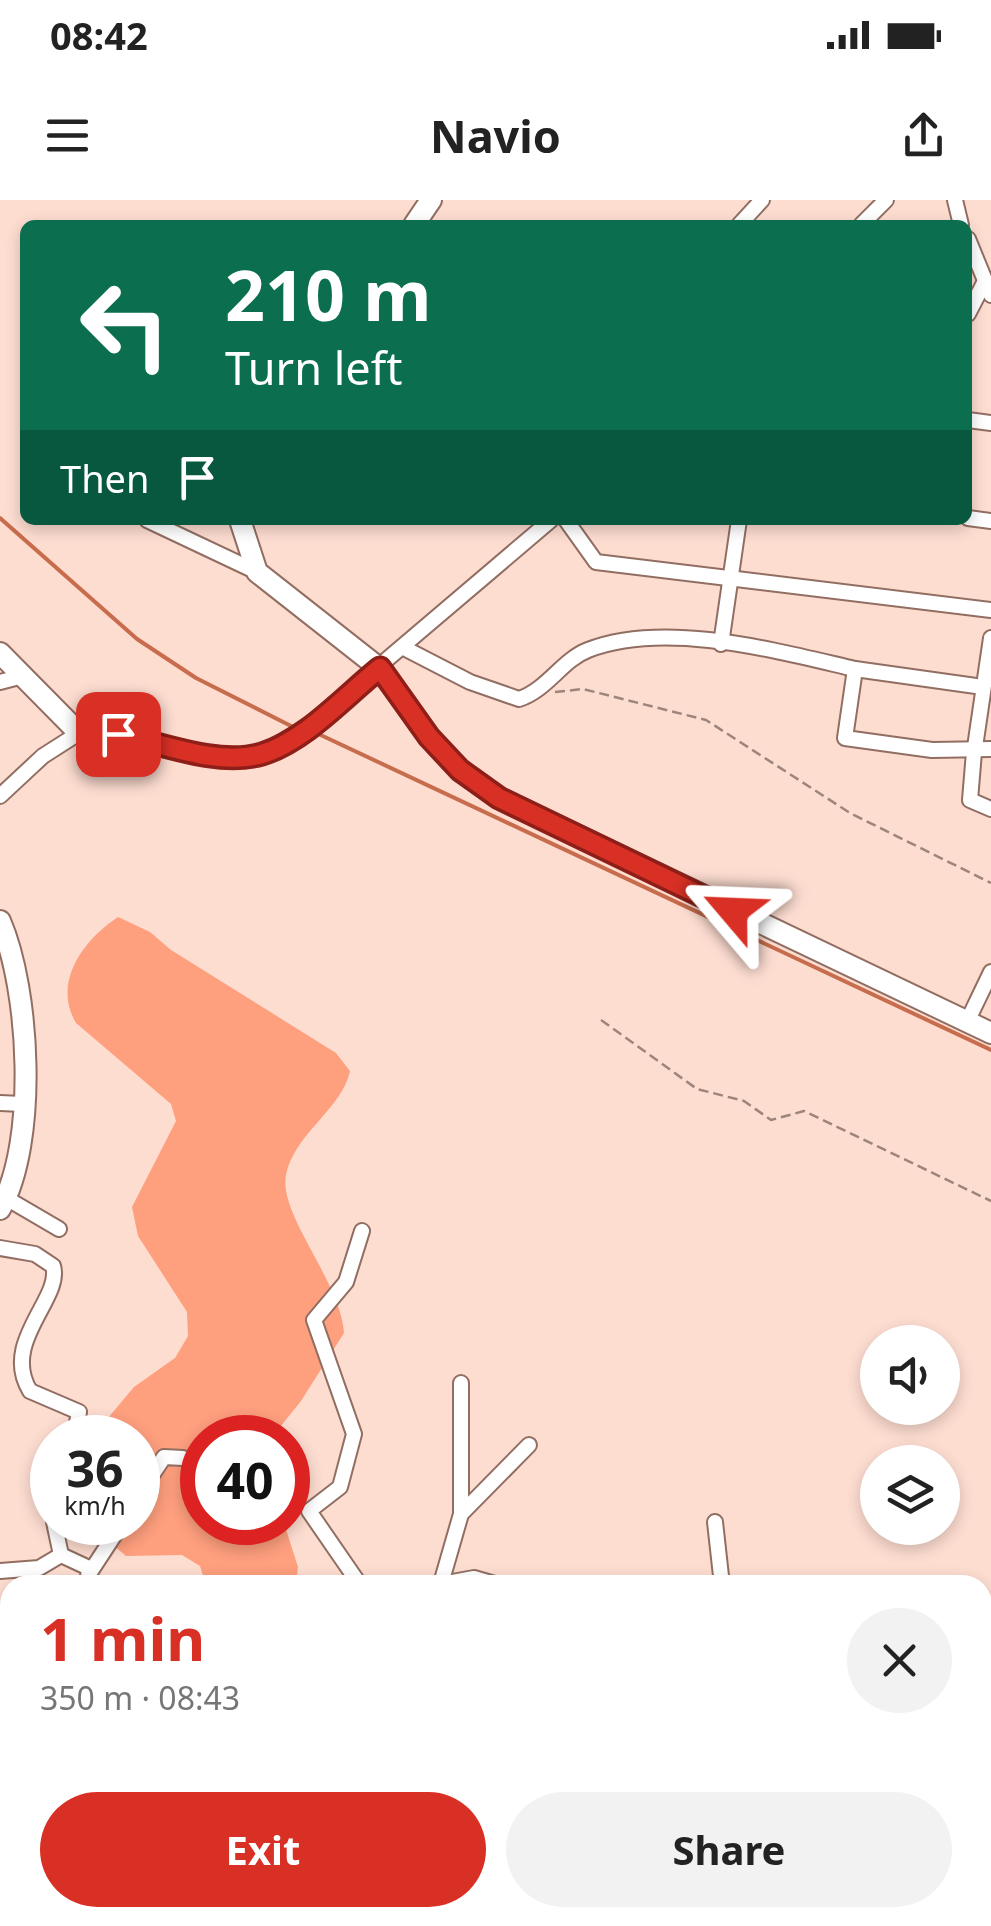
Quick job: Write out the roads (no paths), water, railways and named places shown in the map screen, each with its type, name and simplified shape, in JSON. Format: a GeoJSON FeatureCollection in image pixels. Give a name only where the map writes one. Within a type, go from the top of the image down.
{"type":"FeatureCollection","features":[{"type":"Feature","properties":{"kind":"street"},"geometry":{"type":"LineString","coordinates":[[744,220],[762,200]]}},
{"type":"Feature","properties":{"kind":"street"},"geometry":{"type":"LineString","coordinates":[[866,220],[884,200]]}},
{"type":"Feature","properties":{"kind":"street"},"geometry":{"type":"LineString","coordinates":[[972,249],[988,288],[972,309]]}},
{"type":"Feature","properties":{"kind":"street"},"geometry":{"type":"LineString","coordinates":[[158,525],[257,572],[380,668],[439,748],[460,770],[499,798],[991,1033]]}},
{"type":"Feature","properties":{"kind":"street"},"geometry":{"type":"LineString","coordinates":[[242,525],[257,572]]}},
{"type":"Feature","properties":{"kind":"street"},"geometry":{"type":"LineString","coordinates":[[0,796],[43,756],[79,733],[118,734],[219,756],[260,754],[311,724],[545,525]]}},
{"type":"Feature","properties":{"kind":"street"},"geometry":{"type":"LineString","coordinates":[[570,525],[596,562],[991,610]]}},
{"type":"Feature","properties":{"kind":"street"},"geometry":{"type":"LineString","coordinates":[[720,644],[737,525]]}},
{"type":"Feature","properties":{"kind":"street"},"geometry":{"type":"LineString","coordinates":[[404,648],[511,698],[532,695],[584,651],[648,636],[982,687]]}},
{"type":"Feature","properties":{"kind":"street"},"geometry":{"type":"LineString","coordinates":[[991,638],[970,800],[991,809]]}},
{"type":"Feature","properties":{"kind":"street"},"geometry":{"type":"LineString","coordinates":[[0,653],[79,733]]}},
{"type":"Feature","properties":{"kind":"street"},"geometry":{"type":"LineString","coordinates":[[855,668],[845,738],[991,749]]}},
{"type":"Feature","properties":{"kind":"street"},"geometry":{"type":"LineString","coordinates":[[0,682],[23,676]]}},
{"type":"Feature","properties":{"kind":"street"},"geometry":{"type":"LineString","coordinates":[[0,920],[23,1000],[20,1157],[3,1204],[59,1229]]}},
{"type":"Feature","properties":{"kind":"street"},"geometry":{"type":"LineString","coordinates":[[967,1022],[991,972]]}},
{"type":"Feature","properties":{"kind":"street"},"geometry":{"type":"LineString","coordinates":[[0,1103],[22,1104]]}},
{"type":"Feature","properties":{"kind":"street"},"geometry":{"type":"LineString","coordinates":[[353,1575],[309,1511],[340,1487],[354,1434],[314,1320],[346,1282],[362,1231]]}},
{"type":"Feature","properties":{"kind":"street"},"geometry":{"type":"LineString","coordinates":[[0,1248],[35,1254],[53,1266],[52,1285],[27,1322],[19,1347],[19,1364],[23,1383],[30,1391],[78,1415]]}},
{"type":"Feature","properties":{"kind":"street"},"geometry":{"type":"LineString","coordinates":[[442,1575],[461,1514],[461,1382]]}},
{"type":"Feature","properties":{"kind":"street"},"geometry":{"type":"LineString","coordinates":[[461,1514],[529,1445]]}},
{"type":"Feature","properties":{"kind":"street"},"geometry":{"type":"LineString","coordinates":[[715,1522],[721,1575]]}},
{"type":"Feature","properties":{"kind":"street"},"geometry":{"type":"LineString","coordinates":[[59,1545],[62,1556]]}},
{"type":"Feature","properties":{"kind":"street"},"geometry":{"type":"LineString","coordinates":[[91,1575],[109,1545]]}},
{"type":"Feature","properties":{"kind":"street"},"geometry":{"type":"LineString","coordinates":[[0,1571],[39,1568],[62,1556],[85,1564],[87,1575]]}},
{"type":"Feature","properties":{"kind":"waterway"},"geometry":{"type":"LineString","coordinates":[[0,518],[137,639],[196,678],[295,728]]}},
{"type":"Feature","properties":{"kind":"waterway"},"geometry":{"type":"LineString","coordinates":[[310,730],[991,1050]]}}]}
